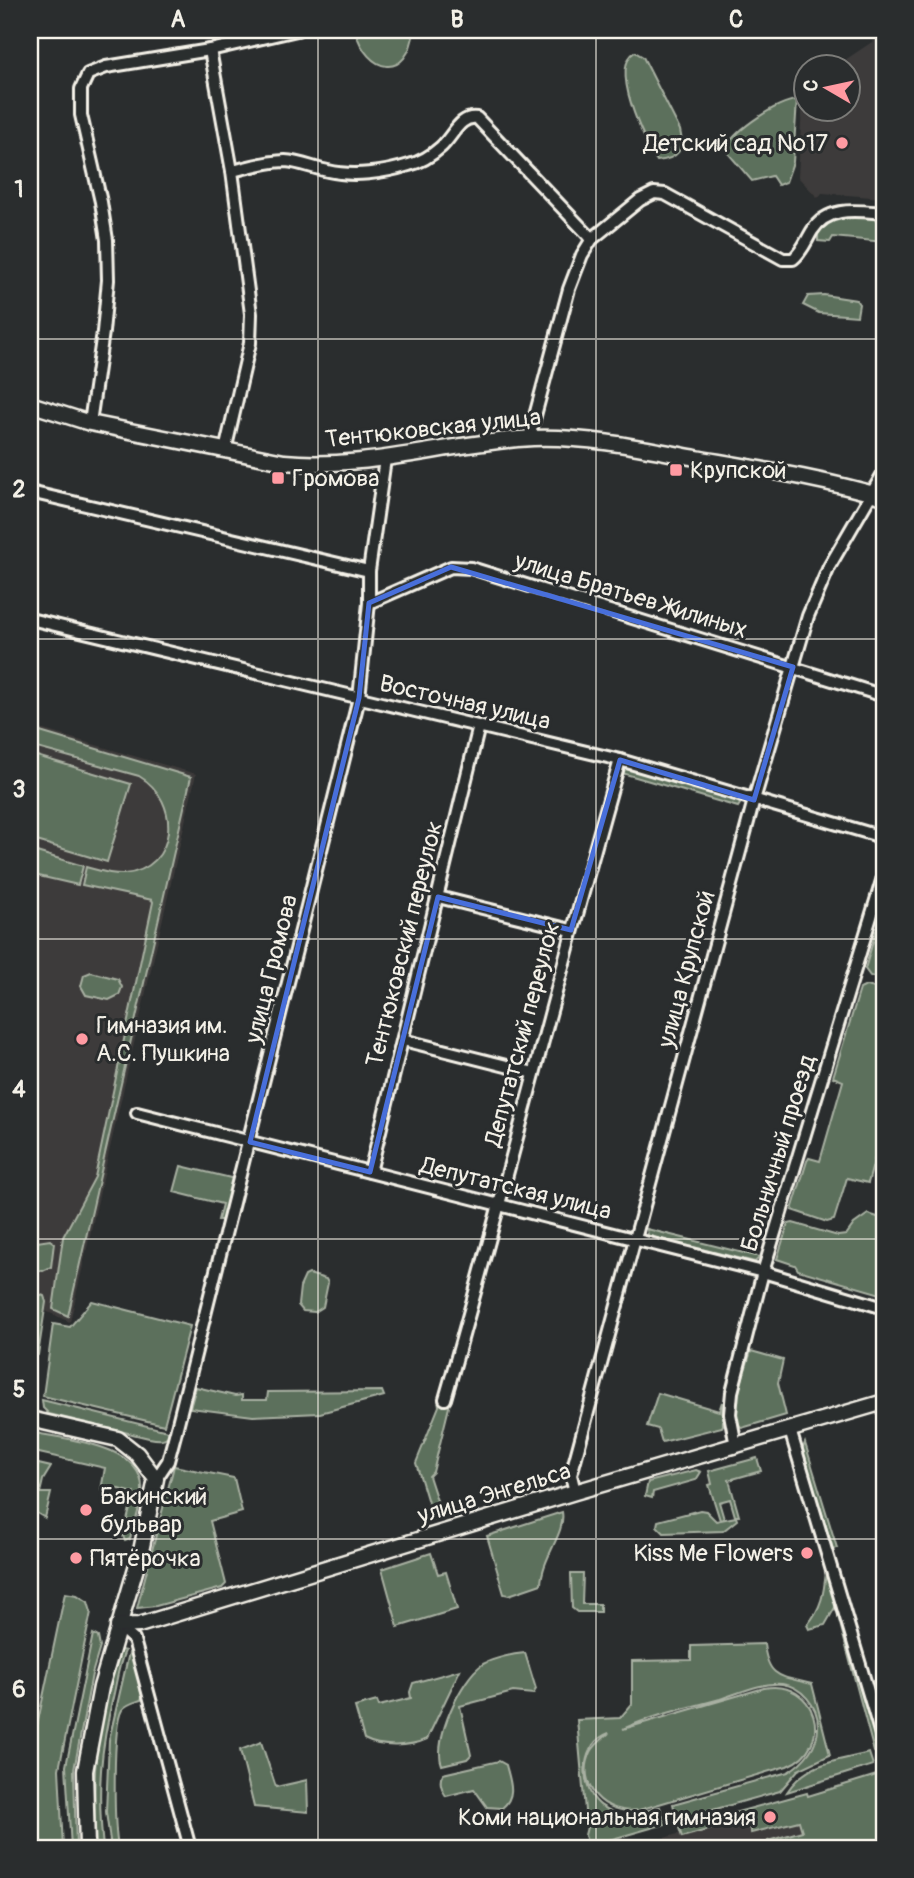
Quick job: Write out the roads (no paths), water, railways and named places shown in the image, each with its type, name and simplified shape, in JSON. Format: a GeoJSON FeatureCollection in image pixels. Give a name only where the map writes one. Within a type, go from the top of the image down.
{"type":"FeatureCollection","features":[{"type":"Feature","properties":{"kind":"street"},"geometry":{"type":"LineString","coordinates":[[90,423],[108,280],[102,202],[81,115],[81,89],[88,74],[106,67],[210,50],[297,30]]}},
{"type":"Feature","properties":{"kind":"street"},"geometry":{"type":"LineString","coordinates":[[210,50],[232,171],[251,314],[250,343],[225,450]]}},
{"type":"Feature","properties":{"kind":"street"},"geometry":{"type":"LineString","coordinates":[[232,171],[281,161],[341,174],[359,174],[406,166],[425,160],[443,145],[462,122],[471,117],[477,118],[592,239]]}},
{"type":"Feature","properties":{"kind":"street"},"geometry":{"type":"LineString","coordinates":[[529,438],[569,289],[582,255],[592,239],[640,200],[654,193],[665,194],[783,259],[793,259],[799,255],[814,228],[828,215],[845,210],[884,213]]}},
{"type":"Feature","properties":{"kind":"street","name":"Тентюковская улица"},"geometry":{"type":"LineString","coordinates":[[30,404],[90,423],[310,464],[385,459],[529,438],[581,439],[651,450],[878,496]]}},
{"type":"Feature","properties":{"kind":"street","name":"улица Громова"},"geometry":{"type":"LineString","coordinates":[[156,1479],[168,1461],[359,698],[369,603],[369,571],[385,459]]}},
{"type":"Feature","properties":{"kind":"street","name":"улица Крупской"},"geometry":{"type":"LineString","coordinates":[[575,1492],[571,1475],[754,800],[808,617],[829,568],[878,496],[884,472]]}},
{"type":"Feature","properties":{"kind":"street"},"geometry":{"type":"LineString","coordinates":[[30,492],[369,571]]}},
{"type":"Feature","properties":{"kind":"street","name":"улица Братьев Жилиных"},"geometry":{"type":"LineString","coordinates":[[369,603],[451,567],[471,568],[884,696]]}},
{"type":"Feature","properties":{"kind":"street","name":"Восточная улица"},"geometry":{"type":"LineString","coordinates":[[30,620],[620,760],[875,835],[884,843]]}},
{"type":"Feature","properties":{"kind":"street","name":"Тентюковский переулок"},"geometry":{"type":"LineString","coordinates":[[370,1172],[479,726]]}},
{"type":"Feature","properties":{"kind":"street","name":"Депутатский переулок"},"geometry":{"type":"LineString","coordinates":[[445,1399],[571,930],[620,760]]}},
{"type":"Feature","properties":{"kind":"street","name":"Больничный проезд"},"geometry":{"type":"LineString","coordinates":[[736,1446],[730,1414],[732,1392],[763,1272],[884,874]]}},
{"type":"Feature","properties":{"kind":"street"},"geometry":{"type":"LineString","coordinates":[[438,897],[571,930]]}},
{"type":"Feature","properties":{"kind":"street"},"geometry":{"type":"LineString","coordinates":[[402,1040],[534,1073]]}},
{"type":"Feature","properties":{"kind":"street","name":"Депутатская улица"},"geometry":{"type":"LineString","coordinates":[[137,1114],[763,1272],[884,1308]]}},
{"type":"Feature","properties":{"kind":"street","name":"улица Энгельса"},"geometry":{"type":"LineString","coordinates":[[118,1626],[139,1625],[575,1492],[884,1402]]}},
{"type":"Feature","properties":{"kind":"street"},"geometry":{"type":"LineString","coordinates":[[30,1419],[118,1439],[138,1454],[156,1479],[141,1551],[101,1687],[85,1771],[87,1848]]}},
{"type":"Feature","properties":{"kind":"street"},"geometry":{"type":"LineString","coordinates":[[790,1430],[884,1745]]}},
{"type":"Feature","properties":{"kind":"street"},"geometry":{"type":"LineString","coordinates":[[118,1626],[134,1640],[190,1848]]}},
{"type":"Feature","properties":{"kind":"place","name":"Детский сад №17"},"geometry":{"type":"Point","coordinates":[842,143]}},
{"type":"Feature","properties":{"kind":"place","name":"Крупской"},"geometry":{"type":"Point","coordinates":[676,470]}},
{"type":"Feature","properties":{"kind":"place","name":"Громова"},"geometry":{"type":"Point","coordinates":[278,478]}},
{"type":"Feature","properties":{"kind":"place","name":"Гимназия им. А.С. Пушкина"},"geometry":{"type":"Point","coordinates":[82,1039]}},
{"type":"Feature","properties":{"kind":"place","name":"Бакинский бульвар"},"geometry":{"type":"Point","coordinates":[86,1510]}},
{"type":"Feature","properties":{"kind":"place","name":"Kiss Me Flowers"},"geometry":{"type":"Point","coordinates":[807,1553]}},
{"type":"Feature","properties":{"kind":"place","name":"Пятёрочка"},"geometry":{"type":"Point","coordinates":[76,1558]}},
{"type":"Feature","properties":{"kind":"place","name":"Коми национальная гимназия"},"geometry":{"type":"Point","coordinates":[770,1817]}}]}
